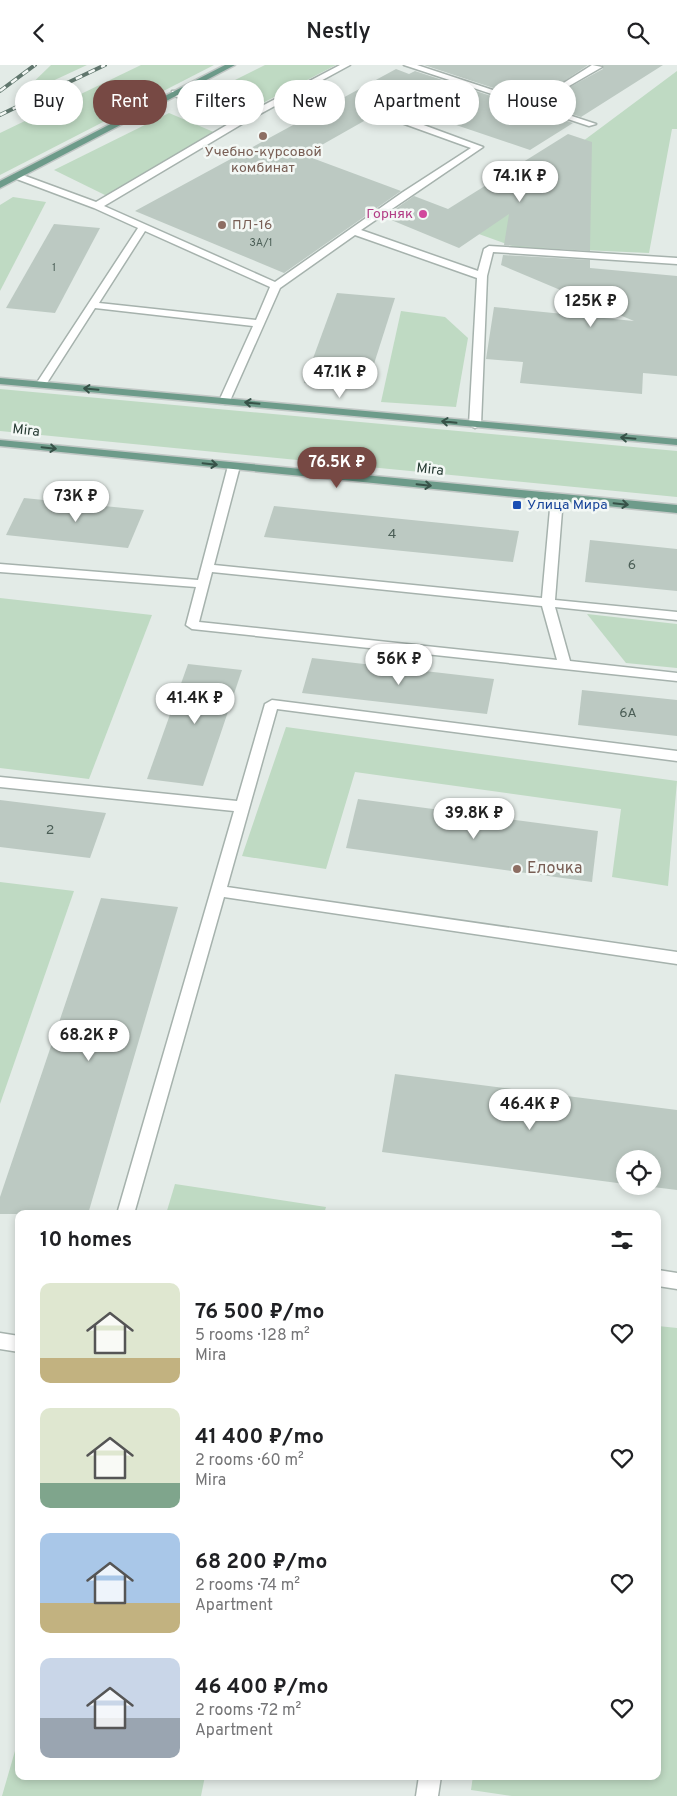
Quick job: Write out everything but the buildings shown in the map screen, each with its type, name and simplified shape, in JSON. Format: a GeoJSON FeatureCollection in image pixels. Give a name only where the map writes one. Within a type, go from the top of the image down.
{"type":"FeatureCollection","features":[{"type":"Feature","properties":{"kind":"main road"},"geometry":{"type":"LineString","coordinates":[[0,185],[231,65]]}},
{"type":"Feature","properties":{"kind":"main road"},"geometry":{"type":"LineString","coordinates":[[0,381],[677,442]]}},
{"type":"Feature","properties":{"kind":"main road","name":"Mira"},"geometry":{"type":"LineString","coordinates":[[0,444],[677,509]]}},
{"type":"Feature","properties":{"kind":"lane"},"geometry":{"type":"LineString","coordinates":[[264,108],[346,65]]}},
{"type":"Feature","properties":{"kind":"lane"},"geometry":{"type":"LineString","coordinates":[[408,65],[592,124]]}},
{"type":"Feature","properties":{"kind":"lane"},"geometry":{"type":"LineString","coordinates":[[574,80],[598,67],[596,65]]}},
{"type":"Feature","properties":{"kind":"lane"},"geometry":{"type":"LineString","coordinates":[[97,206],[234,125]]}},
{"type":"Feature","properties":{"kind":"lane"},"geometry":{"type":"LineString","coordinates":[[225,401],[276,286],[478,147],[416,125]]}},
{"type":"Feature","properties":{"kind":"lane"},"geometry":{"type":"LineString","coordinates":[[17,176],[97,206],[276,286]]}},
{"type":"Feature","properties":{"kind":"lane"},"geometry":{"type":"LineString","coordinates":[[41,384],[143,227]]}},
{"type":"Feature","properties":{"kind":"lane"},"geometry":{"type":"LineString","coordinates":[[354,231],[482,276]]}},
{"type":"Feature","properties":{"kind":"lane"},"geometry":{"type":"LineString","coordinates":[[475,425],[482,276],[489,249],[677,261]]}},
{"type":"Feature","properties":{"kind":"lane"},"geometry":{"type":"LineString","coordinates":[[92,305],[259,324]]}},
{"type":"Feature","properties":{"kind":"lane"},"geometry":{"type":"LineString","coordinates":[[234,466],[192,625],[677,677]]}},
{"type":"Feature","properties":{"kind":"lane"},"geometry":{"type":"LineString","coordinates":[[557,497],[548,604],[564,665]]}},
{"type":"Feature","properties":{"kind":"lane"},"geometry":{"type":"LineString","coordinates":[[0,567],[203,584]]}},
{"type":"Feature","properties":{"kind":"lane"},"geometry":{"type":"LineString","coordinates":[[208,568],[677,616]]}},
{"type":"Feature","properties":{"kind":"lane"},"geometry":{"type":"LineString","coordinates":[[125,1210],[272,704],[677,756]]}},
{"type":"Feature","properties":{"kind":"lane"},"geometry":{"type":"LineString","coordinates":[[0,781],[243,807]]}},
{"type":"Feature","properties":{"kind":"lane"},"geometry":{"type":"LineString","coordinates":[[218,891],[677,958]]}},
{"type":"Feature","properties":{"kind":"lane"},"geometry":{"type":"LineString","coordinates":[[661,1278],[677,1281]]}},
{"type":"Feature","properties":{"kind":"lane"},"geometry":{"type":"LineString","coordinates":[[0,1341],[15,1343]]}},
{"type":"Feature","properties":{"kind":"lane"},"geometry":{"type":"LineString","coordinates":[[427,1796],[429,1780]]}},
{"type":"Feature","properties":{"kind":"green space"},"geometry":{"type":"Polygon","coordinates":[[[51,65],[87,65],[55,80],[36,80],[51,65]]]}},
{"type":"Feature","properties":{"kind":"green space"},"geometry":{"type":"Polygon","coordinates":[[[141,65],[214,65],[185,80],[177,80],[177,84],[167,89],[167,80],[110,80],[141,65]]]}},
{"type":"Feature","properties":{"kind":"green space"},"geometry":{"type":"Polygon","coordinates":[[[265,65],[336,65],[307,80],[274,80],[274,97],[264,102],[264,80],[235,80],[265,65]]]}},
{"type":"Feature","properties":{"kind":"green space"},"geometry":{"type":"Polygon","coordinates":[[[677,71],[677,129],[672,129],[649,253],[515,247],[465,229],[677,71]]]}},
{"type":"Feature","properties":{"kind":"green space"},"geometry":{"type":"Polygon","coordinates":[[[93,88],[93,125],[97,125],[0,175],[0,133],[17,125],[83,125],[83,93],[93,88]]]}},
{"type":"Feature","properties":{"kind":"green space"},"geometry":{"type":"Polygon","coordinates":[[[167,114],[177,116],[177,125],[197,125],[216,133],[107,196],[54,170],[145,125],[167,125],[167,114]]]}},
{"type":"Feature","properties":{"kind":"green space"},"geometry":{"type":"Polygon","coordinates":[[[13,197],[46,202],[0,291],[0,205],[13,197]]]}},
{"type":"Feature","properties":{"kind":"green space"},"geometry":{"type":"Polygon","coordinates":[[[401,311],[445,317],[468,338],[456,407],[381,402],[401,311]]]}},
{"type":"Feature","properties":{"kind":"green space"},"geometry":{"type":"Polygon","coordinates":[[[0,389],[677,451],[677,497],[0,431],[0,389]]]}},
{"type":"Feature","properties":{"kind":"green space"},"geometry":{"type":"Polygon","coordinates":[[[0,598],[152,615],[89,779],[0,768],[0,598]]]}},
{"type":"Feature","properties":{"kind":"green space"},"geometry":{"type":"Polygon","coordinates":[[[587,614],[677,624],[677,668],[626,663],[587,614]]]}},
{"type":"Feature","properties":{"kind":"green space"},"geometry":{"type":"Polygon","coordinates":[[[286,727],[677,781],[668,886],[612,877],[621,809],[355,772],[326,869],[242,856],[286,727]]]}},
{"type":"Feature","properties":{"kind":"green space"},"geometry":{"type":"Polygon","coordinates":[[[0,882],[74,891],[0,1104],[0,882]]]}},
{"type":"Feature","properties":{"kind":"green space"},"geometry":{"type":"Polygon","coordinates":[[[175,1184],[326,1207],[325,1210],[167,1210],[175,1184]]]}},
{"type":"Feature","properties":{"kind":"green space"},"geometry":{"type":"Polygon","coordinates":[[[661,1326],[677,1328],[677,1796],[512,1796],[471,1790],[472,1780],[661,1780],[661,1326]]]}},
{"type":"Feature","properties":{"kind":"green space"},"geometry":{"type":"Polygon","coordinates":[[[15,1751],[15,1780],[204,1780],[201,1796],[2,1796],[15,1751]]]}},
{"type":"Feature","properties":{"kind":"railway"},"geometry":{"type":"LineString","coordinates":[[0,91],[35,65]]}},
{"type":"Feature","properties":{"kind":"railway"},"geometry":{"type":"LineString","coordinates":[[0,115],[105,65]]}},
{"type":"Feature","properties":{"kind":"place","name":"Учебно-курсовой комбинат"},"geometry":{"type":"Point","coordinates":[263,136]}},
{"type":"Feature","properties":{"kind":"place","name":"Горняк"},"geometry":{"type":"Point","coordinates":[423,214]}},
{"type":"Feature","properties":{"kind":"place","name":"ПЛ-16"},"geometry":{"type":"Point","coordinates":[222,225]}},
{"type":"Feature","properties":{"kind":"place","name":"Улица Мира"},"geometry":{"type":"Point","coordinates":[517,505]}},
{"type":"Feature","properties":{"kind":"place","name":"Елочка"},"geometry":{"type":"Point","coordinates":[517,869]}}]}
